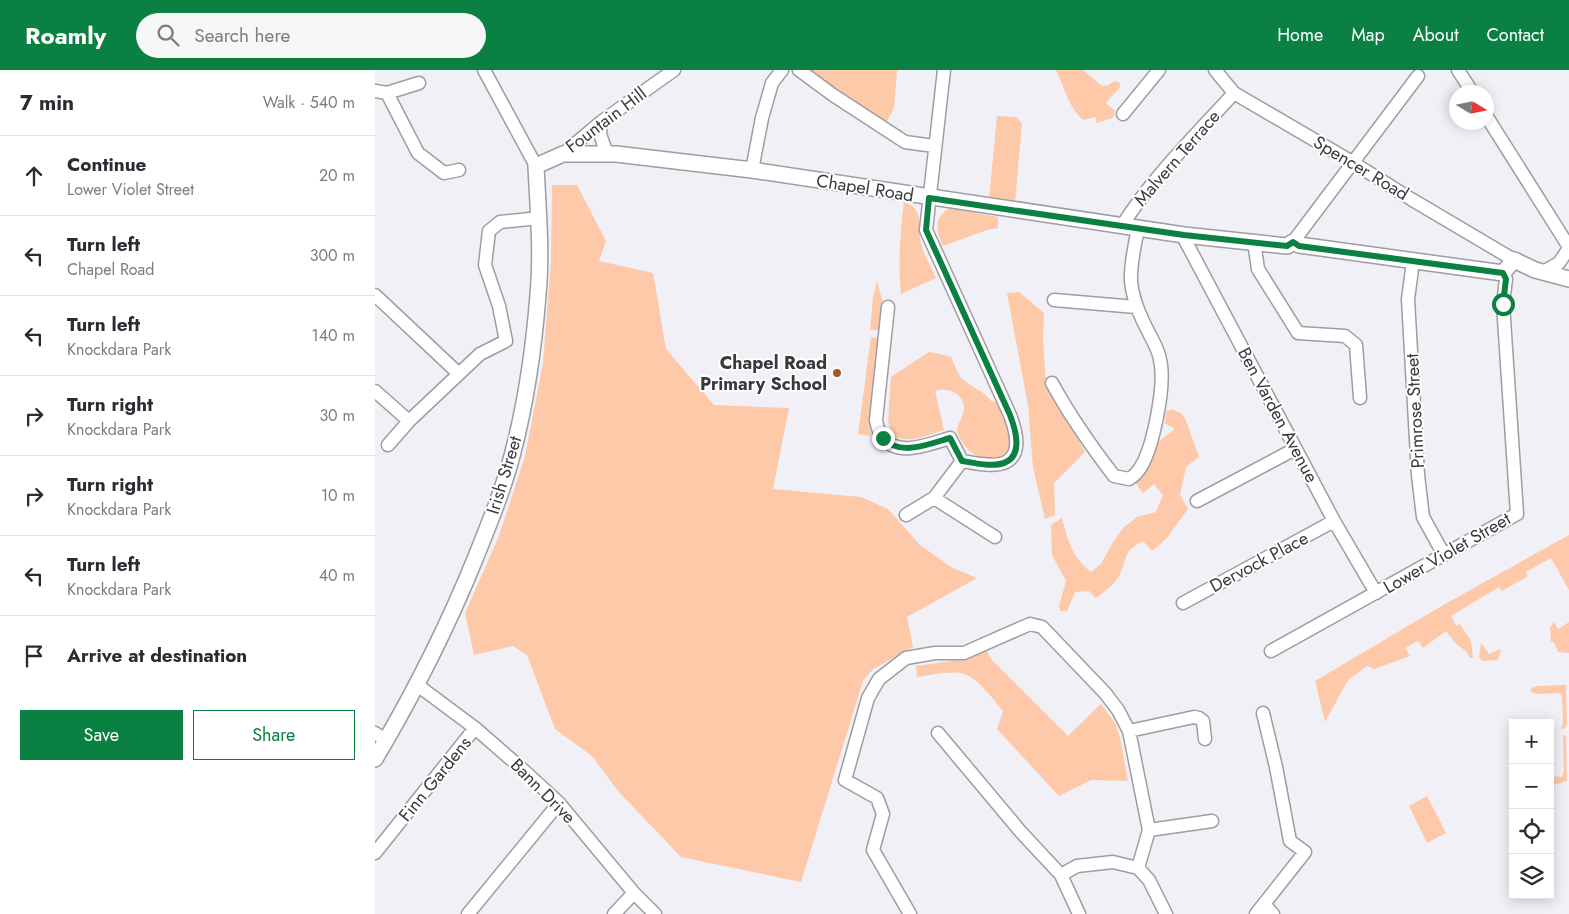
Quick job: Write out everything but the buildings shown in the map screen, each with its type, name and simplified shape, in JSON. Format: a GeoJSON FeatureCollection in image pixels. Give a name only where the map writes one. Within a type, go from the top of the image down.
{"type":"FeatureCollection","features":[{"type":"Feature","properties":{"kind":"main road","name":"Fountain Hill"},"geometry":{"type":"LineString","coordinates":[[536,166],[563,154]]}},
{"type":"Feature","properties":{"kind":"main road","name":"Chapel Road"},"geometry":{"type":"LineString","coordinates":[[563,154],[607,154],[752,170],[1184,235],[1287,246],[1293,242],[1299,246],[1503,273]]}},
{"type":"Feature","properties":{"kind":"main road","name":"Irish Street"},"geometry":{"type":"LineString","coordinates":[[375,759],[381,737],[416,684],[459,598],[489,526],[513,452],[530,370],[539,293],[539,218],[536,166]]}},
{"type":"Feature","properties":{"kind":"main road"},"geometry":{"type":"LineString","coordinates":[[1503,273],[1514,260],[1543,272],[1569,279]]}},
{"type":"Feature","properties":{"kind":"street"},"geometry":{"type":"LineString","coordinates":[[484,70],[536,166]]}},
{"type":"Feature","properties":{"kind":"street","name":"Fountain Hill"},"geometry":{"type":"LineString","coordinates":[[563,154],[601,122],[673,70]]}},
{"type":"Feature","properties":{"kind":"street"},"geometry":{"type":"LineString","coordinates":[[752,170],[761,118],[771,83],[782,70]]}},
{"type":"Feature","properties":{"kind":"street"},"geometry":{"type":"LineString","coordinates":[[799,70],[833,96],[905,142],[935,146]]}},
{"type":"Feature","properties":{"kind":"street"},"geometry":{"type":"LineString","coordinates":[[944,70],[926,230],[1010,415],[1016,433],[1015,450],[1011,458],[1005,462],[988,465],[962,461]]}},
{"type":"Feature","properties":{"kind":"street"},"geometry":{"type":"LineString","coordinates":[[1123,114],[1159,70]]}},
{"type":"Feature","properties":{"kind":"street","name":"Spencer Road"},"geometry":{"type":"LineString","coordinates":[[1215,70],[1234,93],[1514,260]]}},
{"type":"Feature","properties":{"kind":"street"},"geometry":{"type":"LineString","coordinates":[[1458,70],[1468,85]]}},
{"type":"Feature","properties":{"kind":"street"},"geometry":{"type":"LineString","coordinates":[[1293,242],[1418,76]]}},
{"type":"Feature","properties":{"kind":"street"},"geometry":{"type":"LineString","coordinates":[[419,83],[378,92],[418,153],[444,173],[459,170]]}},
{"type":"Feature","properties":{"kind":"street","name":"Malvern Terrace"},"geometry":{"type":"LineString","coordinates":[[1122,226],[1133,208],[1234,93]]}},
{"type":"Feature","properties":{"kind":"street"},"geometry":{"type":"LineString","coordinates":[[601,122],[600,134],[607,154]]}},
{"type":"Feature","properties":{"kind":"street"},"geometry":{"type":"LineString","coordinates":[[1494,128],[1569,247],[1559,263],[1543,272]]}},
{"type":"Feature","properties":{"kind":"street"},"geometry":{"type":"LineString","coordinates":[[388,445],[409,421],[458,373],[480,354],[506,341],[499,306],[485,265],[489,231],[500,222],[539,218]]}},
{"type":"Feature","properties":{"kind":"street"},"geometry":{"type":"LineString","coordinates":[[1053,383],[1066,408],[1088,442],[1114,476],[1129,479],[1137,472],[1146,456],[1154,431],[1161,376],[1161,360],[1136,307],[1131,281],[1138,228]]}},
{"type":"Feature","properties":{"kind":"street","name":"Ben Varden Avenue"},"geometry":{"type":"LineString","coordinates":[[1184,235],[1334,522],[1376,593]]}},
{"type":"Feature","properties":{"kind":"street"},"geometry":{"type":"LineString","coordinates":[[1254,242],[1258,269],[1298,333],[1345,336],[1356,344],[1360,398]]}},
{"type":"Feature","properties":{"kind":"street","name":"Primrose Street"},"geometry":{"type":"LineString","coordinates":[[1413,262],[1408,299],[1418,475],[1423,516],[1444,555]]}},
{"type":"Feature","properties":{"kind":"street","name":"Lower Violet Street"},"geometry":{"type":"LineString","coordinates":[[1271,651],[1517,514],[1503,317],[1506,279],[1503,273]]}},
{"type":"Feature","properties":{"kind":"street"},"geometry":{"type":"LineString","coordinates":[[375,294],[458,373]]}},
{"type":"Feature","properties":{"kind":"street"},"geometry":{"type":"LineString","coordinates":[[1054,300],[1136,307]]}},
{"type":"Feature","properties":{"kind":"street"},"geometry":{"type":"LineString","coordinates":[[888,307],[876,420],[880,434],[888,444],[906,449],[950,438],[962,461]]}},
{"type":"Feature","properties":{"kind":"street"},"geometry":{"type":"LineString","coordinates":[[375,391],[409,421]]}},
{"type":"Feature","properties":{"kind":"street"},"geometry":{"type":"LineString","coordinates":[[1197,501],[1295,449]]}},
{"type":"Feature","properties":{"kind":"street"},"geometry":{"type":"LineString","coordinates":[[907,515],[934,498],[962,461]]}},
{"type":"Feature","properties":{"kind":"street"},"geometry":{"type":"LineString","coordinates":[[934,498],[995,537]]}},
{"type":"Feature","properties":{"kind":"street","name":"Dervock Place"},"geometry":{"type":"LineString","coordinates":[[1183,603],[1334,522]]}},
{"type":"Feature","properties":{"kind":"street"},"geometry":{"type":"LineString","coordinates":[[909,914],[873,850],[883,814],[877,798],[845,780],[868,698],[879,679],[906,658],[935,653],[964,653],[1030,624],[1042,627],[1105,692],[1118,710],[1129,731],[1149,830],[1138,868]]}},
{"type":"Feature","properties":{"kind":"street","name":"Bann Drive"},"geometry":{"type":"LineString","coordinates":[[416,684],[475,728],[559,803],[634,893],[655,914]]}},
{"type":"Feature","properties":{"kind":"street"},"geometry":{"type":"LineString","coordinates":[[1263,713],[1276,767],[1290,841],[1305,852],[1260,909],[1273,914]]}},
{"type":"Feature","properties":{"kind":"street"},"geometry":{"type":"LineString","coordinates":[[1129,731],[1193,717],[1203,721],[1205,739]]}},
{"type":"Feature","properties":{"kind":"street","name":"Finn Gardens"},"geometry":{"type":"LineString","coordinates":[[375,853],[475,728]]}},
{"type":"Feature","properties":{"kind":"street"},"geometry":{"type":"LineString","coordinates":[[938,733],[1020,831],[1061,875],[1079,914]]}},
{"type":"Feature","properties":{"kind":"street"},"geometry":{"type":"LineString","coordinates":[[468,914],[559,803]]}},
{"type":"Feature","properties":{"kind":"street"},"geometry":{"type":"LineString","coordinates":[[1149,830],[1212,821]]}},
{"type":"Feature","properties":{"kind":"street"},"geometry":{"type":"LineString","coordinates":[[1061,875],[1077,866],[1113,862],[1138,868],[1149,880],[1166,914]]}},
{"type":"Feature","properties":{"kind":"street"},"geometry":{"type":"LineString","coordinates":[[614,914],[634,893]]}},
{"type":"Feature","properties":{"kind":"shaded area"},"geometry":{"type":"Polygon","coordinates":[[[808,70],[897,70],[894,108],[886,123],[808,70]]]}},
{"type":"Feature","properties":{"kind":"shaded area"},"geometry":{"type":"Polygon","coordinates":[[[1056,70],[1083,70],[1102,86],[1115,81],[1120,83],[1120,87],[1106,103],[1115,111],[1113,118],[1096,123],[1096,117],[1083,120],[1070,103],[1056,70]]]}},
{"type":"Feature","properties":{"kind":"shaded area"},"geometry":{"type":"Polygon","coordinates":[[[997,116],[1016,117],[1022,123],[1015,202],[989,199],[997,116]]]}},
{"type":"Feature","properties":{"kind":"shaded area"},"geometry":{"type":"Polygon","coordinates":[[[552,185],[577,185],[606,241],[599,261],[653,273],[666,349],[714,405],[789,408],[773,489],[861,497],[888,509],[920,545],[951,567],[977,578],[907,617],[913,647],[873,669],[863,681],[801,882],[681,857],[618,791],[592,756],[555,729],[527,655],[513,646],[474,655],[465,613],[499,536],[525,456],[543,363],[551,261],[552,185]]]}},
{"type":"Feature","properties":{"kind":"shaded area"},"geometry":{"type":"Polygon","coordinates":[[[904,202],[911,205],[918,214],[921,244],[936,278],[901,294],[900,248],[904,202]]]}},
{"type":"Feature","properties":{"kind":"shaded area"},"geometry":{"type":"Polygon","coordinates":[[[950,208],[998,217],[998,228],[987,230],[943,246],[937,225],[941,216],[950,208]]]}},
{"type":"Feature","properties":{"kind":"shaded area"},"geometry":{"type":"Polygon","coordinates":[[[877,281],[883,303],[879,330],[870,330],[873,297],[877,281]]]}},
{"type":"Feature","properties":{"kind":"shaded area"},"geometry":{"type":"Polygon","coordinates":[[[1019,292],[1044,313],[1043,341],[1046,382],[1085,452],[1054,483],[1055,515],[1045,519],[1033,467],[1028,405],[1007,293],[1019,292]]]}},
{"type":"Feature","properties":{"kind":"shaded area"},"geometry":{"type":"Polygon","coordinates":[[[871,337],[878,338],[869,418],[871,436],[858,434],[871,337]]]}},
{"type":"Feature","properties":{"kind":"shaded area"},"geometry":{"type":"Polygon","coordinates":[[[929,352],[951,357],[963,380],[991,401],[999,402],[1008,424],[1010,435],[1008,448],[1003,455],[985,459],[980,458],[967,449],[957,431],[964,412],[964,404],[957,394],[946,390],[935,391],[944,430],[911,439],[898,438],[892,435],[888,420],[891,377],[929,352]]]}},
{"type":"Feature","properties":{"kind":"shaded area"},"geometry":{"type":"Polygon","coordinates":[[[1171,409],[1181,413],[1185,418],[1199,457],[1186,467],[1180,495],[1188,509],[1166,539],[1152,551],[1143,541],[1132,548],[1126,556],[1119,576],[1105,591],[1096,598],[1089,591],[1075,592],[1067,611],[1060,611],[1059,606],[1066,581],[1052,555],[1051,525],[1062,518],[1066,534],[1075,554],[1091,572],[1101,564],[1124,527],[1137,517],[1156,512],[1163,495],[1154,484],[1143,493],[1135,482],[1159,441],[1174,430],[1173,427],[1165,424],[1166,412],[1171,409]]]}},
{"type":"Feature","properties":{"kind":"shaded area"},"geometry":{"type":"Polygon","coordinates":[[[1569,535],[1569,590],[1551,558],[1526,572],[1528,576],[1502,591],[1499,587],[1451,616],[1456,626],[1460,624],[1471,641],[1473,658],[1470,658],[1466,651],[1456,644],[1446,631],[1423,648],[1418,641],[1405,648],[1410,656],[1374,669],[1367,666],[1348,680],[1325,722],[1315,681],[1445,604],[1569,535]]]}},
{"type":"Feature","properties":{"kind":"shaded area"},"geometry":{"type":"Polygon","coordinates":[[[1554,622],[1558,629],[1569,622],[1569,653],[1558,652],[1554,642],[1551,642],[1550,628],[1554,622]]]}},
{"type":"Feature","properties":{"kind":"shaded area"},"geometry":{"type":"Polygon","coordinates":[[[1481,643],[1489,654],[1501,649],[1498,660],[1482,661],[1479,657],[1481,643]]]}},
{"type":"Feature","properties":{"kind":"shaded area"},"geometry":{"type":"Polygon","coordinates":[[[986,650],[992,660],[1068,736],[1101,704],[1115,723],[1120,737],[1128,781],[1091,780],[1059,796],[997,729],[1003,711],[975,680],[964,674],[954,672],[917,677],[916,666],[966,659],[986,650]]]}},
{"type":"Feature","properties":{"kind":"shaded area"},"geometry":{"type":"Polygon","coordinates":[[[1566,685],[1567,725],[1564,729],[1561,729],[1563,722],[1562,697],[1560,693],[1538,694],[1531,692],[1531,688],[1566,685]]]}},
{"type":"Feature","properties":{"kind":"shaded area"},"geometry":{"type":"Polygon","coordinates":[[[1563,734],[1566,737],[1567,781],[1554,785],[1554,776],[1562,777],[1564,771],[1563,734]]]}},
{"type":"Feature","properties":{"kind":"shaded area"},"geometry":{"type":"Polygon","coordinates":[[[1427,796],[1446,833],[1427,843],[1409,806],[1427,796]]]}},
{"type":"Feature","properties":{"kind":"place","name":"Chapel Road Primary School"},"geometry":{"type":"Point","coordinates":[837,373]}},
{"type":"Feature","properties":{"kind":"route"},"geometry":{"type":"LineString","coordinates":[[883,438],[888,444],[906,449],[950,438],[962,461],[988,465],[1005,462],[1011,458],[1015,450],[1016,433],[1010,415],[926,230],[929,198],[1184,235],[1287,246],[1293,242],[1299,246],[1503,273],[1506,279],[1503,304]]}}]}
